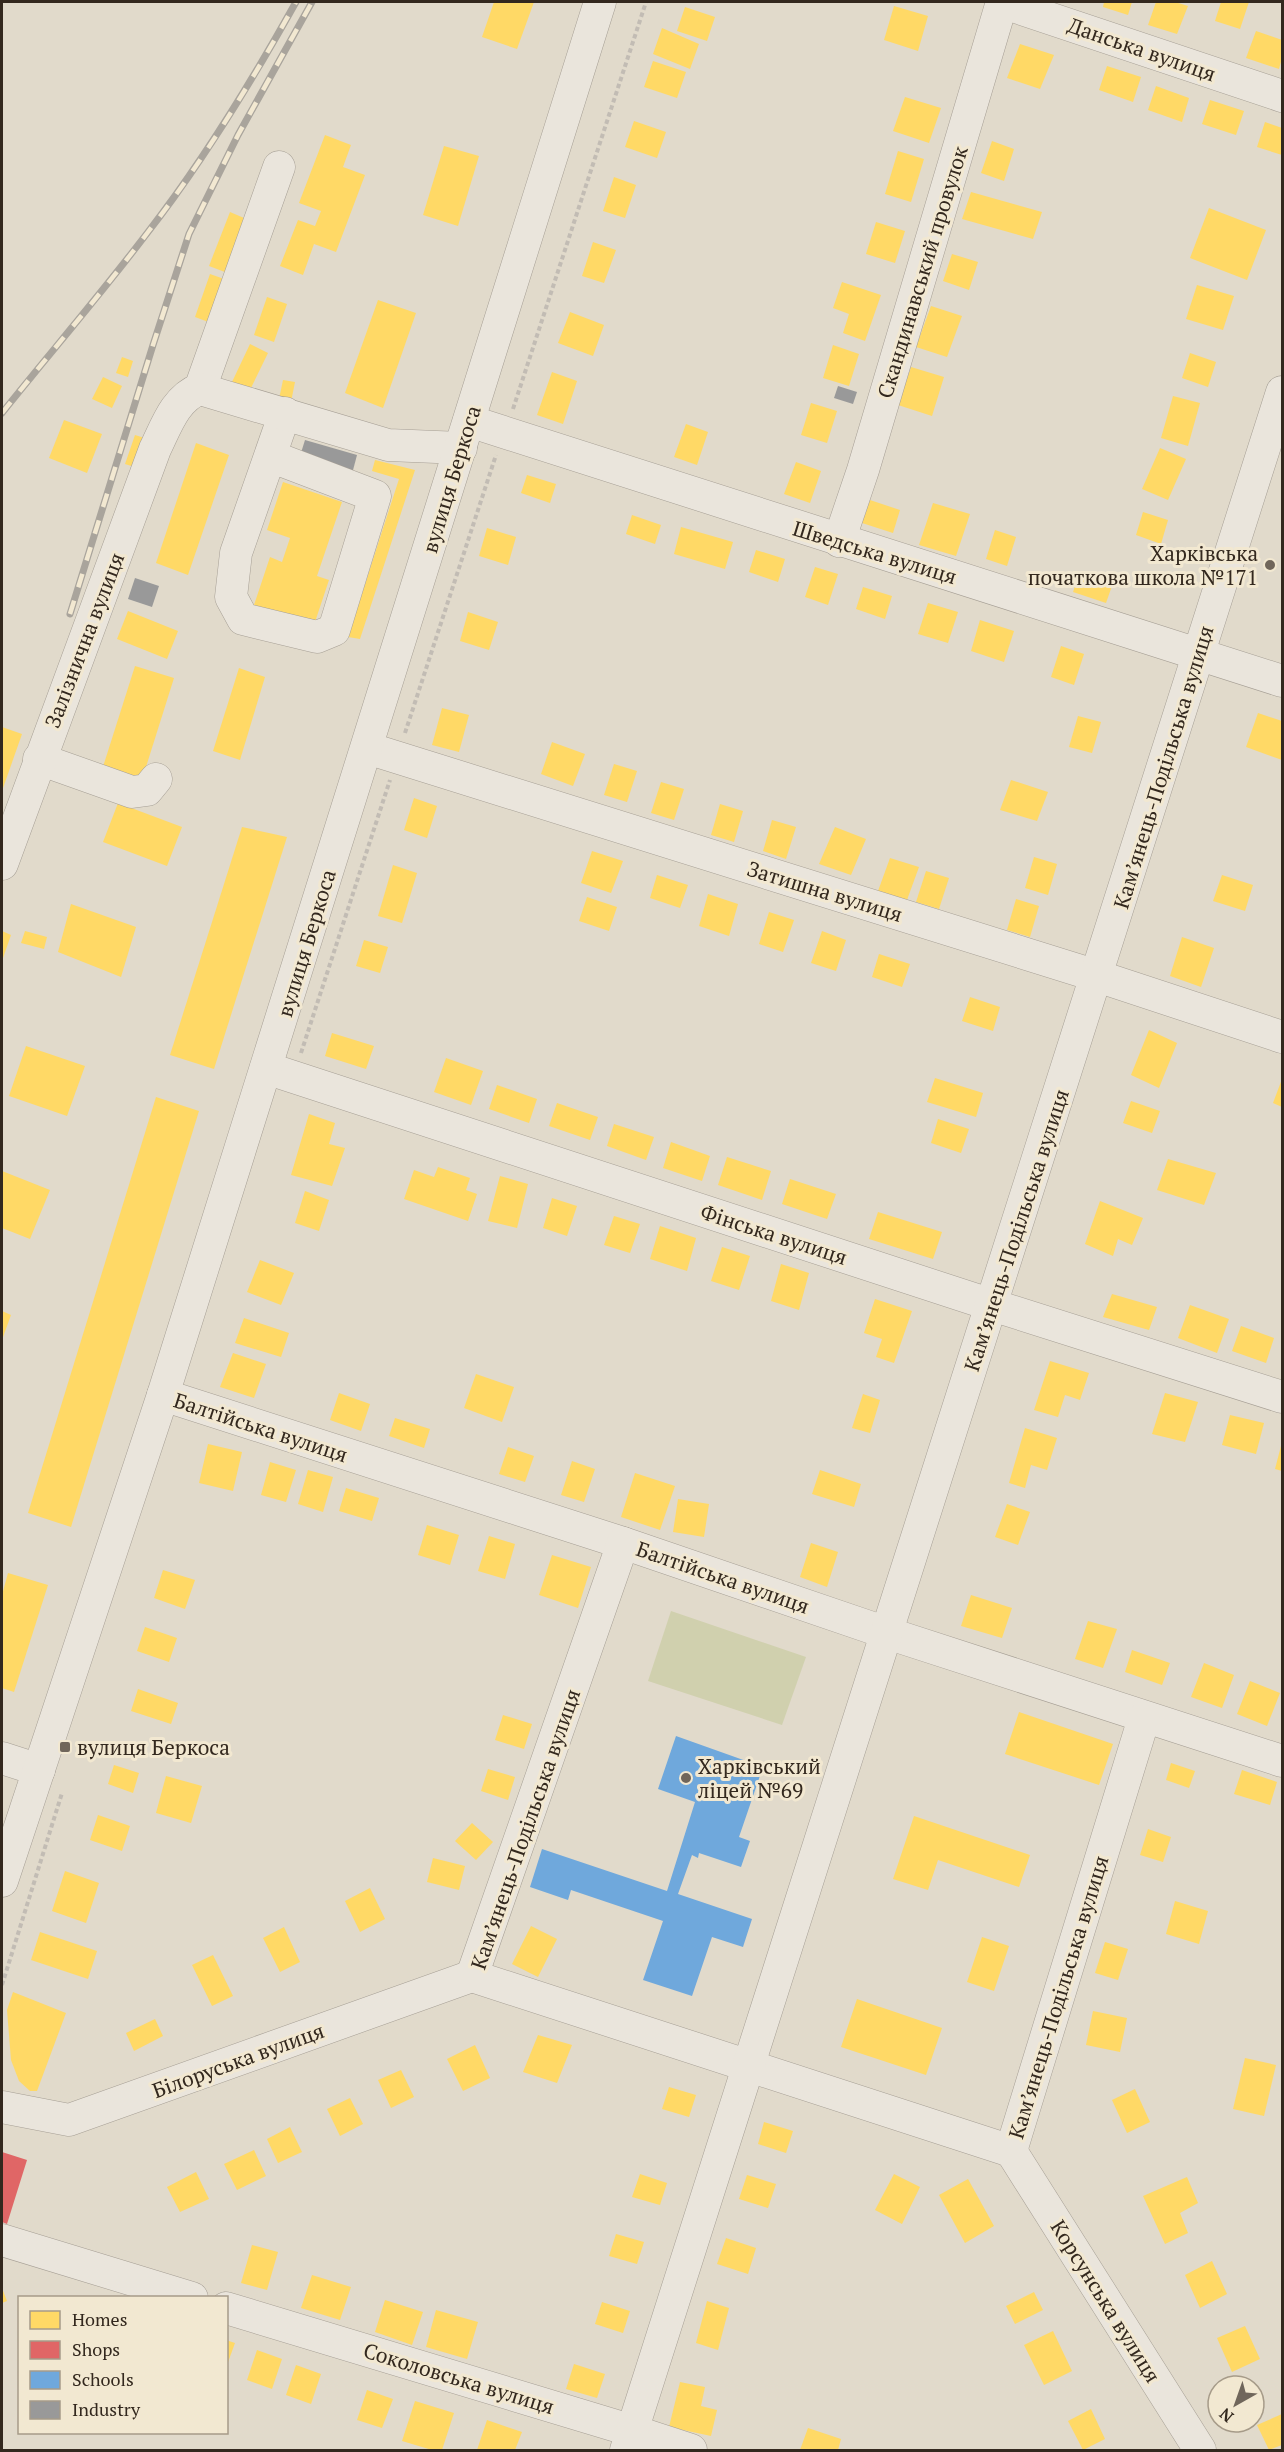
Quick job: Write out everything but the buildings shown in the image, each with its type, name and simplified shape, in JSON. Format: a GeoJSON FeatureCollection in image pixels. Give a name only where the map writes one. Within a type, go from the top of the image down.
{"type":"FeatureCollection","features":[{"type":"Feature","properties":{"kind":"street","name":"вулиця Беркоса"},"geometry":{"type":"LineString","coordinates":[[2,1881],[163,1395],[600,2]]}},
{"type":"Feature","properties":{"kind":"street","name":"Данська вулиця"},"geometry":{"type":"LineString","coordinates":[[1002,2],[1282,96]]}},
{"type":"Feature","properties":{"kind":"street","name":"Скандинавський провулок"},"geometry":{"type":"LineString","coordinates":[[839,541],[863,470],[1002,2]]}},
{"type":"Feature","properties":{"kind":"street"},"geometry":{"type":"LineString","coordinates":[[200,389],[279,167]]}},
{"type":"Feature","properties":{"kind":"street","name":"Шведська вулиця"},"geometry":{"type":"LineString","coordinates":[[200,389],[388,445],[465,435],[504,433],[839,541],[1198,652],[1282,681]]}},
{"type":"Feature","properties":{"kind":"street","name":"Залізнична вулиця"},"geometry":{"type":"LineString","coordinates":[[2,864],[155,449],[182,400],[191,392],[200,389]]}},
{"type":"Feature","properties":{"kind":"street","name":"Кам’янець-Подільська вулиця"},"geometry":{"type":"LineString","coordinates":[[630,2441],[1282,392]]}},
{"type":"Feature","properties":{"kind":"street"},"geometry":{"type":"LineString","coordinates":[[270,456],[375,496],[334,630],[317,637],[243,619],[231,597],[236,552],[285,413]]}},
{"type":"Feature","properties":{"kind":"street","name":"Затишна вулиця"},"geometry":{"type":"LineString","coordinates":[[367,747],[1097,976],[1282,1037]]}},
{"type":"Feature","properties":{"kind":"street"},"geometry":{"type":"LineString","coordinates":[[39,759],[132,792],[147,790],[156,779]]}},
{"type":"Feature","properties":{"kind":"street","name":"Фінська вулиця"},"geometry":{"type":"LineString","coordinates":[[266,1068],[992,1305],[1282,1397]]}},
{"type":"Feature","properties":{"kind":"street","name":"Балтійська вулиця"},"geometry":{"type":"LineString","coordinates":[[163,1395],[623,1543],[887,1634],[1282,1761]]}},
{"type":"Feature","properties":{"kind":"street","name":"Кам’янець-Подільська вулиця"},"geometry":{"type":"LineString","coordinates":[[623,1543],[472,1976],[1011,2151],[1144,1718]]}},
{"type":"Feature","properties":{"kind":"street"},"geometry":{"type":"LineString","coordinates":[[2,1758],[39,1770]]}},
{"type":"Feature","properties":{"kind":"street","name":"Білоруська вулиця"},"geometry":{"type":"LineString","coordinates":[[2,2107],[69,2120],[472,1976]]}},
{"type":"Feature","properties":{"kind":"street","name":"Корсунська вулиця"},"geometry":{"type":"LineString","coordinates":[[1011,2151],[1200,2451]]}},
{"type":"Feature","properties":{"kind":"street"},"geometry":{"type":"LineString","coordinates":[[2,2240],[185,2296]]}},
{"type":"Feature","properties":{"kind":"street","name":"Соколовська вулиця"},"geometry":{"type":"LineString","coordinates":[[228,2309],[630,2441],[691,2451]]}},
{"type":"Feature","properties":{"kind":"path"},"geometry":{"type":"LineString","coordinates":[[472,528],[529,363],[646,2]]}},
{"type":"Feature","properties":{"kind":"green space"},"geometry":{"type":"Polygon","coordinates":[[[671,1611],[806,1657],[782,1725],[648,1681],[671,1611]]]}},
{"type":"Feature","properties":{"kind":"railway"},"geometry":{"type":"LineString","coordinates":[[2,413],[169,205],[226,120],[296,2]]}},
{"type":"Feature","properties":{"kind":"railway"},"geometry":{"type":"LineString","coordinates":[[70,614],[189,234],[238,135],[312,2]]}},
{"type":"Feature","properties":{"kind":"place","name":"Харківська початкова школа №171"},"geometry":{"type":"Point","coordinates":[1270,565]}},
{"type":"Feature","properties":{"kind":"place","name":"вулиця Беркоса"},"geometry":{"type":"Point","coordinates":[65,1747]}},
{"type":"Feature","properties":{"kind":"place","name":"Харківський ліцей №69"},"geometry":{"type":"Point","coordinates":[686,1778]}}]}
